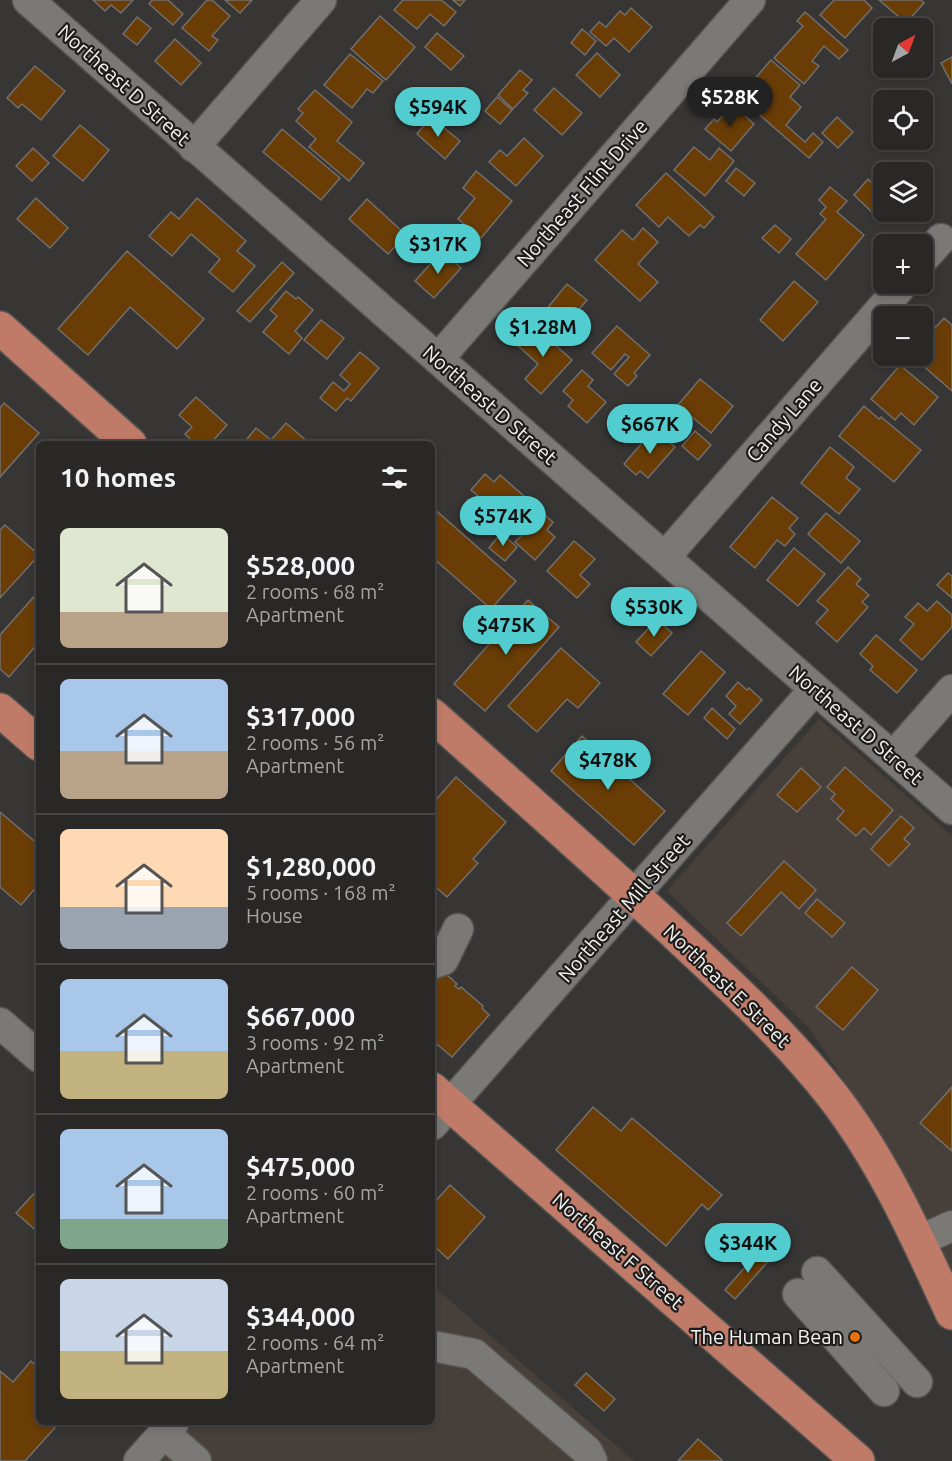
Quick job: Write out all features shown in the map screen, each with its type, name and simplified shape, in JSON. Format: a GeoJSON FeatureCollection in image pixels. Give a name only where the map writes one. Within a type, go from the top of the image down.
{"type":"FeatureCollection","features":[{"type":"Feature","properties":{"kind":"main road"},"geometry":{"type":"LineString","coordinates":[[0,328],[127,441]]}},
{"type":"Feature","properties":{"kind":"main road"},"geometry":{"type":"LineString","coordinates":[[0,710],[36,741]]}},
{"type":"Feature","properties":{"kind":"main road","name":"Northeast E Street"},"geometry":{"type":"LineString","coordinates":[[435,718],[635,896],[758,1011],[832,1096],[893,1187],[952,1313]]}},
{"type":"Feature","properties":{"kind":"main road","name":"Northeast F Street"},"geometry":{"type":"LineString","coordinates":[[438,1106],[858,1461]]}},
{"type":"Feature","properties":{"kind":"street","name":"Northeast D Street"},"geometry":{"type":"LineString","coordinates":[[28,0],[952,809]]}},
{"type":"Feature","properties":{"kind":"street"},"geometry":{"type":"LineString","coordinates":[[194,147],[321,0]]}},
{"type":"Feature","properties":{"kind":"street","name":"Northeast Flint Drive"},"geometry":{"type":"LineString","coordinates":[[438,359],[750,0]]}},
{"type":"Feature","properties":{"kind":"street","name":"Candy Lane"},"geometry":{"type":"LineString","coordinates":[[665,557],[894,294]]}},
{"type":"Feature","properties":{"kind":"street","name":"Northeast Mill Street"},"geometry":{"type":"LineString","coordinates":[[438,1106],[635,896],[814,690]]}},
{"type":"Feature","properties":{"kind":"street"},"geometry":{"type":"LineString","coordinates":[[893,757],[952,690]]}},
{"type":"Feature","properties":{"kind":"street"},"geometry":{"type":"LineString","coordinates":[[435,963],[443,960],[458,929]]}},
{"type":"Feature","properties":{"kind":"street"},"geometry":{"type":"LineString","coordinates":[[0,1023],[36,1054]]}},
{"type":"Feature","properties":{"kind":"street"},"geometry":{"type":"LineString","coordinates":[[919,1241],[952,1226]]}},
{"type":"Feature","properties":{"kind":"street"},"geometry":{"type":"LineString","coordinates":[[885,1391],[808,1283],[917,1382]]}},
{"type":"Feature","properties":{"kind":"street"},"geometry":{"type":"LineString","coordinates":[[435,1347],[474,1354],[587,1451],[592,1461]]}},
{"type":"Feature","properties":{"kind":"street"},"geometry":{"type":"LineString","coordinates":[[139,1461],[169,1427],[196,1461]]}},
{"type":"Feature","properties":{"kind":"shaded area"},"geometry":{"type":"Polygon","coordinates":[[[819,719],[952,836],[952,1280],[884,1142],[811,1030],[667,891],[819,719]]]}},
{"type":"Feature","properties":{"kind":"shaded area"},"geometry":{"type":"Polygon","coordinates":[[[435,1288],[634,1461],[156,1461],[186,1425],[435,1425],[435,1288]]]}},
{"type":"Feature","properties":{"kind":"building"},"geometry":{"type":"Polygon","coordinates":[[[93,0],[133,0],[121,13],[111,5],[105,11],[93,0]]]}},
{"type":"Feature","properties":{"kind":"building"},"geometry":{"type":"Polygon","coordinates":[[[152,0],[168,0],[183,14],[173,25],[149,4],[152,0]]]}},
{"type":"Feature","properties":{"kind":"building"},"geometry":{"type":"Polygon","coordinates":[[[207,0],[212,0],[230,16],[212,36],[218,40],[209,51],[182,28],[207,0]]]}},
{"type":"Feature","properties":{"kind":"building"},"geometry":{"type":"Polygon","coordinates":[[[225,0],[252,0],[240,13],[225,0]]]}},
{"type":"Feature","properties":{"kind":"building"},"geometry":{"type":"Polygon","coordinates":[[[403,0],[441,0],[456,12],[444,26],[430,14],[417,29],[394,10],[403,0]]]}},
{"type":"Feature","properties":{"kind":"building"},"geometry":{"type":"Polygon","coordinates":[[[453,0],[465,0],[460,6],[453,0]]]}},
{"type":"Feature","properties":{"kind":"building"},"geometry":{"type":"Polygon","coordinates":[[[834,0],[864,0],[872,8],[845,38],[820,15],[834,0]]]}},
{"type":"Feature","properties":{"kind":"building"},"geometry":{"type":"Polygon","coordinates":[[[879,0],[921,0],[924,3],[910,18],[900,18],[879,0]]]}},
{"type":"Feature","properties":{"kind":"building"},"geometry":{"type":"Polygon","coordinates":[[[631,8],[652,27],[629,52],[614,38],[606,46],[590,32],[599,22],[606,27],[620,11],[625,15],[631,8]]]}},
{"type":"Feature","properties":{"kind":"building"},"geometry":{"type":"Polygon","coordinates":[[[805,12],[848,50],[839,59],[824,46],[812,61],[819,66],[804,84],[774,58],[803,26],[797,21],[805,12]]]}},
{"type":"Feature","properties":{"kind":"building"},"geometry":{"type":"Polygon","coordinates":[[[380,16],[415,47],[386,80],[351,49],[380,16]]]}},
{"type":"Feature","properties":{"kind":"building"},"geometry":{"type":"Polygon","coordinates":[[[137,17],[151,28],[137,45],[123,34],[137,17]]]}},
{"type":"Feature","properties":{"kind":"building"},"geometry":{"type":"Polygon","coordinates":[[[582,29],[596,41],[585,55],[571,43],[582,29]]]}},
{"type":"Feature","properties":{"kind":"building"},"geometry":{"type":"Polygon","coordinates":[[[437,33],[464,56],[451,70],[425,47],[437,33]]]}},
{"type":"Feature","properties":{"kind":"building"},"geometry":{"type":"Polygon","coordinates":[[[175,39],[201,63],[181,85],[155,61],[175,39]]]}},
{"type":"Feature","properties":{"kind":"building"},"geometry":{"type":"Polygon","coordinates":[[[597,53],[620,75],[600,97],[576,75],[597,53]]]}},
{"type":"Feature","properties":{"kind":"building"},"geometry":{"type":"Polygon","coordinates":[[[350,54],[383,81],[373,93],[367,89],[352,108],[324,85],[350,54]]]}},
{"type":"Feature","properties":{"kind":"building"},"geometry":{"type":"Polygon","coordinates":[[[952,57],[952,84],[941,63],[952,57]]]}},
{"type":"Feature","properties":{"kind":"building"},"geometry":{"type":"Polygon","coordinates":[[[771,60],[800,85],[790,97],[801,107],[786,125],[805,142],[813,133],[823,142],[809,158],[739,97],[771,60]]]}},
{"type":"Feature","properties":{"kind":"building"},"geometry":{"type":"Polygon","coordinates":[[[35,66],[65,91],[41,120],[22,104],[18,108],[7,98],[35,66]]]}},
{"type":"Feature","properties":{"kind":"building"},"geometry":{"type":"Polygon","coordinates":[[[520,70],[532,80],[523,90],[528,93],[513,109],[498,95],[520,70]]]}},
{"type":"Feature","properties":{"kind":"building"},"geometry":{"type":"Polygon","coordinates":[[[554,88],[582,113],[562,135],[534,110],[554,88]]]}},
{"type":"Feature","properties":{"kind":"building"},"geometry":{"type":"Polygon","coordinates":[[[315,90],[352,122],[337,141],[364,163],[349,181],[309,147],[316,139],[296,121],[303,113],[298,109],[315,90]]]}},
{"type":"Feature","properties":{"kind":"building"},"geometry":{"type":"Polygon","coordinates":[[[497,97],[512,110],[500,124],[485,111],[497,97]]]}},
{"type":"Feature","properties":{"kind":"building"},"geometry":{"type":"Polygon","coordinates":[[[733,105],[754,124],[731,151],[705,129],[714,119],[717,122],[733,105]]]}},
{"type":"Feature","properties":{"kind":"building"},"geometry":{"type":"Polygon","coordinates":[[[431,117],[460,141],[445,159],[417,134],[431,117]]]}},
{"type":"Feature","properties":{"kind":"building"},"geometry":{"type":"Polygon","coordinates":[[[837,117],[853,132],[838,148],[822,133],[837,117]]]}},
{"type":"Feature","properties":{"kind":"building"},"geometry":{"type":"Polygon","coordinates":[[[80,125],[109,150],[83,181],[53,156],[80,125]]]}},
{"type":"Feature","properties":{"kind":"building"},"geometry":{"type":"Polygon","coordinates":[[[282,129],[340,178],[321,200],[263,152],[282,129]]]}},
{"type":"Feature","properties":{"kind":"building"},"geometry":{"type":"Polygon","coordinates":[[[524,138],[543,156],[516,186],[489,162],[500,150],[507,156],[524,138]]]}},
{"type":"Feature","properties":{"kind":"building"},"geometry":{"type":"Polygon","coordinates":[[[694,147],[710,160],[719,148],[734,161],[705,196],[674,170],[694,147]]]}},
{"type":"Feature","properties":{"kind":"building"},"geometry":{"type":"Polygon","coordinates":[[[33,148],[49,163],[32,181],[16,166],[33,148]]]}},
{"type":"Feature","properties":{"kind":"building"},"geometry":{"type":"Polygon","coordinates":[[[736,168],[755,183],[744,196],[726,181],[736,168]]]}},
{"type":"Feature","properties":{"kind":"building"},"geometry":{"type":"Polygon","coordinates":[[[476,171],[512,201],[481,238],[458,219],[475,198],[463,188],[476,171]]]}},
{"type":"Feature","properties":{"kind":"building"},"geometry":{"type":"Polygon","coordinates":[[[666,173],[714,217],[704,228],[700,225],[689,236],[668,217],[659,227],[636,205],[666,173]]]}},
{"type":"Feature","properties":{"kind":"building"},"geometry":{"type":"Polygon","coordinates":[[[868,179],[873,184],[873,213],[854,195],[868,179]]]}},
{"type":"Feature","properties":{"kind":"building"},"geometry":{"type":"Polygon","coordinates":[[[830,187],[847,201],[837,212],[864,235],[826,280],[796,254],[826,219],[820,214],[826,207],[819,200],[830,187]]]}},
{"type":"Feature","properties":{"kind":"building"},"geometry":{"type":"Polygon","coordinates":[[[36,198],[68,228],[50,248],[17,219],[36,198]]]}},
{"type":"Feature","properties":{"kind":"building"},"geometry":{"type":"Polygon","coordinates":[[[197,198],[246,241],[237,251],[255,266],[233,292],[209,272],[220,259],[191,234],[172,256],[149,236],[171,212],[179,219],[197,198]]]}},
{"type":"Feature","properties":{"kind":"building"},"geometry":{"type":"Polygon","coordinates":[[[367,199],[406,235],[388,254],[349,219],[367,199]]]}},
{"type":"Feature","properties":{"kind":"building"},"geometry":{"type":"Polygon","coordinates":[[[775,225],[791,239],[779,253],[762,238],[775,225]]]}},
{"type":"Feature","properties":{"kind":"building"},"geometry":{"type":"Polygon","coordinates":[[[446,227],[463,242],[451,257],[433,242],[446,227]]]}},
{"type":"Feature","properties":{"kind":"building"},"geometry":{"type":"Polygon","coordinates":[[[643,228],[658,242],[638,264],[658,282],[640,301],[595,260],[622,230],[633,240],[643,228]]]}},
{"type":"Feature","properties":{"kind":"building"},"geometry":{"type":"Polygon","coordinates":[[[127,251],[204,319],[177,349],[130,307],[88,355],[58,329],[127,251]]]}},
{"type":"Feature","properties":{"kind":"building"},"geometry":{"type":"Polygon","coordinates":[[[442,251],[461,268],[434,298],[415,281],[442,251]]]}},
{"type":"Feature","properties":{"kind":"building"},"geometry":{"type":"Polygon","coordinates":[[[282,262],[294,273],[250,322],[237,311],[282,262]]]}},
{"type":"Feature","properties":{"kind":"building"},"geometry":{"type":"Polygon","coordinates":[[[794,281],[818,302],[783,341],[760,320],[794,281]]]}},
{"type":"Feature","properties":{"kind":"building"},"geometry":{"type":"Polygon","coordinates":[[[567,284],[587,300],[564,327],[545,311],[567,284]]]}},
{"type":"Feature","properties":{"kind":"building"},"geometry":{"type":"Polygon","coordinates":[[[286,291],[296,299],[298,297],[313,310],[295,331],[302,338],[289,354],[263,332],[277,316],[270,310],[286,291]]]}},
{"type":"Feature","properties":{"kind":"building"},"geometry":{"type":"Polygon","coordinates":[[[944,318],[952,325],[952,391],[923,366],[933,366],[933,330],[944,318]]]}},
{"type":"Feature","properties":{"kind":"building"},"geometry":{"type":"Polygon","coordinates":[[[321,320],[344,338],[327,359],[304,340],[321,320]]]}},
{"type":"Feature","properties":{"kind":"building"},"geometry":{"type":"Polygon","coordinates":[[[532,324],[572,360],[541,394],[525,379],[538,364],[515,343],[532,324]]]}},
{"type":"Feature","properties":{"kind":"building"},"geometry":{"type":"Polygon","coordinates":[[[617,326],[650,355],[634,373],[637,376],[628,386],[614,374],[629,357],[625,354],[611,370],[592,353],[617,326]]]}},
{"type":"Feature","properties":{"kind":"building"},"geometry":{"type":"Polygon","coordinates":[[[360,352],[379,368],[351,401],[347,398],[336,411],[320,398],[333,382],[344,391],[350,384],[340,375],[360,352]]]}},
{"type":"Feature","properties":{"kind":"building"},"geometry":{"type":"Polygon","coordinates":[[[899,366],[938,397],[914,425],[901,413],[895,420],[871,399],[899,366]]]}},
{"type":"Feature","properties":{"kind":"building"},"geometry":{"type":"Polygon","coordinates":[[[582,370],[593,380],[588,386],[606,402],[587,423],[568,406],[573,400],[563,391],[582,370]]]}},
{"type":"Feature","properties":{"kind":"building"},"geometry":{"type":"Polygon","coordinates":[[[700,379],[733,406],[711,433],[678,405],[700,379]]]}},
{"type":"Feature","properties":{"kind":"building"},"geometry":{"type":"Polygon","coordinates":[[[196,397],[227,425],[213,441],[192,441],[185,434],[192,427],[179,415],[196,397]]]}},
{"type":"Feature","properties":{"kind":"building"},"geometry":{"type":"Polygon","coordinates":[[[4,403],[39,433],[0,477],[0,408],[4,403]]]}},
{"type":"Feature","properties":{"kind":"building"},"geometry":{"type":"Polygon","coordinates":[[[864,406],[921,450],[894,482],[839,436],[864,406]]]}},
{"type":"Feature","properties":{"kind":"building"},"geometry":{"type":"Polygon","coordinates":[[[286,423],[307,441],[249,441],[247,439],[256,428],[271,440],[286,423]]]}},
{"type":"Feature","properties":{"kind":"building"},"geometry":{"type":"Polygon","coordinates":[[[654,429],[675,447],[648,478],[640,471],[636,475],[624,464],[654,429]]]}},
{"type":"Feature","properties":{"kind":"building"},"geometry":{"type":"Polygon","coordinates":[[[695,431],[711,445],[698,460],[682,446],[695,431]]]}},
{"type":"Feature","properties":{"kind":"building"},"geometry":{"type":"Polygon","coordinates":[[[830,447],[854,467],[846,478],[860,489],[839,514],[801,483],[830,447]]]}},
{"type":"Feature","properties":{"kind":"building"},"geometry":{"type":"Polygon","coordinates":[[[485,474],[494,482],[500,475],[524,496],[504,518],[471,490],[485,474]]]}},
{"type":"Feature","properties":{"kind":"building"},"geometry":{"type":"Polygon","coordinates":[[[772,497],[798,518],[789,528],[795,534],[785,546],[777,540],[755,568],[730,547],[772,497]]]}},
{"type":"Feature","properties":{"kind":"building"},"geometry":{"type":"Polygon","coordinates":[[[531,503],[553,522],[547,530],[555,537],[535,560],[515,542],[523,534],[512,524],[531,503]]]}},
{"type":"Feature","properties":{"kind":"building"},"geometry":{"type":"Polygon","coordinates":[[[435,510],[516,581],[491,609],[435,560],[435,510]]]}},
{"type":"Feature","properties":{"kind":"building"},"geometry":{"type":"Polygon","coordinates":[[[826,513],[860,541],[841,563],[808,534],[826,513]]]}},
{"type":"Feature","properties":{"kind":"building"},"geometry":{"type":"Polygon","coordinates":[[[5,525],[36,552],[36,558],[0,598],[0,530],[5,525]]]}},
{"type":"Feature","properties":{"kind":"building"},"geometry":{"type":"Polygon","coordinates":[[[501,533],[517,547],[505,561],[489,548],[501,533]]]}},
{"type":"Feature","properties":{"kind":"building"},"geometry":{"type":"Polygon","coordinates":[[[574,541],[595,559],[580,575],[590,584],[577,598],[547,571],[574,541]]]}},
{"type":"Feature","properties":{"kind":"building"},"geometry":{"type":"Polygon","coordinates":[[[794,548],[825,574],[798,606],[767,580],[794,548]]]}},
{"type":"Feature","properties":{"kind":"building"},"geometry":{"type":"Polygon","coordinates":[[[848,567],[861,579],[856,584],[869,595],[862,602],[868,607],[837,642],[816,623],[828,610],[817,601],[848,567]]]}},
{"type":"Feature","properties":{"kind":"building"},"geometry":{"type":"Polygon","coordinates":[[[948,573],[952,576],[952,598],[937,585],[948,573]]]}},
{"type":"Feature","properties":{"kind":"building"},"geometry":{"type":"Polygon","coordinates":[[[36,594],[36,646],[9,677],[0,669],[0,635],[36,594]]]}},
{"type":"Feature","properties":{"kind":"building"},"geometry":{"type":"Polygon","coordinates":[[[528,600],[559,627],[485,711],[454,684],[528,600]]]}},
{"type":"Feature","properties":{"kind":"building"},"geometry":{"type":"Polygon","coordinates":[[[937,601],[952,615],[952,627],[922,660],[900,640],[914,624],[905,617],[918,603],[927,611],[937,601]]]}},
{"type":"Feature","properties":{"kind":"building"},"geometry":{"type":"Polygon","coordinates":[[[657,619],[672,633],[651,656],[636,642],[657,619]]]}},
{"type":"Feature","properties":{"kind":"building"},"geometry":{"type":"Polygon","coordinates":[[[876,635],[917,670],[897,693],[870,670],[873,666],[860,654],[876,635]]]}},
{"type":"Feature","properties":{"kind":"building"},"geometry":{"type":"Polygon","coordinates":[[[561,648],[600,683],[578,708],[567,699],[537,732],[508,706],[561,648]]]}},
{"type":"Feature","properties":{"kind":"building"},"geometry":{"type":"Polygon","coordinates":[[[701,651],[725,672],[688,715],[663,694],[701,651]]]}},
{"type":"Feature","properties":{"kind":"building"},"geometry":{"type":"Polygon","coordinates":[[[738,682],[762,700],[740,724],[729,714],[736,706],[726,696],[738,682]]]}},
{"type":"Feature","properties":{"kind":"building"},"geometry":{"type":"Polygon","coordinates":[[[712,708],[735,729],[727,739],[704,718],[712,708]]]}},
{"type":"Feature","properties":{"kind":"building"},"geometry":{"type":"Polygon","coordinates":[[[582,736],[665,811],[634,845],[551,771],[582,736]]]}},
{"type":"Feature","properties":{"kind":"building"},"geometry":{"type":"Polygon","coordinates":[[[845,767],[893,810],[871,835],[864,828],[856,836],[837,819],[844,811],[831,799],[835,794],[827,787],[845,767]]]}},
{"type":"Feature","properties":{"kind":"building"},"geometry":{"type":"Polygon","coordinates":[[[801,768],[821,787],[797,812],[777,795],[801,768]]]}},
{"type":"Feature","properties":{"kind":"building"},"geometry":{"type":"Polygon","coordinates":[[[456,777],[506,822],[473,859],[478,863],[447,897],[435,887],[435,801],[456,777]]]}},
{"type":"Feature","properties":{"kind":"building"},"geometry":{"type":"Polygon","coordinates":[[[0,812],[36,842],[36,888],[21,905],[0,887],[0,812]]]}},
{"type":"Feature","properties":{"kind":"building"},"geometry":{"type":"Polygon","coordinates":[[[901,816],[914,828],[904,839],[910,844],[889,866],[871,849],[901,816]]]}},
{"type":"Feature","properties":{"kind":"building"},"geometry":{"type":"Polygon","coordinates":[[[784,861],[816,890],[799,909],[781,892],[741,936],[727,923],[784,861]]]}},
{"type":"Feature","properties":{"kind":"building"},"geometry":{"type":"Polygon","coordinates":[[[817,899],[845,923],[832,937],[805,913],[817,899]]]}},
{"type":"Feature","properties":{"kind":"building"},"geometry":{"type":"Polygon","coordinates":[[[852,967],[878,990],[843,1030],[816,1007],[852,967]]]}},
{"type":"Feature","properties":{"kind":"building"},"geometry":{"type":"Polygon","coordinates":[[[444,972],[457,984],[455,986],[459,989],[461,987],[483,1006],[482,1008],[489,1015],[452,1057],[435,1043],[435,979],[444,972]]]}},
{"type":"Feature","properties":{"kind":"building"},"geometry":{"type":"Polygon","coordinates":[[[952,1087],[952,1151],[920,1123],[952,1087]]]}},
{"type":"Feature","properties":{"kind":"building"},"geometry":{"type":"Polygon","coordinates":[[[593,1107],[621,1131],[632,1118],[722,1195],[708,1210],[702,1204],[666,1246],[556,1150],[593,1107]]]}},
{"type":"Feature","properties":{"kind":"building"},"geometry":{"type":"Polygon","coordinates":[[[450,1185],[485,1217],[448,1259],[435,1247],[435,1202],[450,1185]]]}},
{"type":"Feature","properties":{"kind":"building"},"geometry":{"type":"Polygon","coordinates":[[[36,1191],[36,1230],[16,1213],[36,1191]]]}},
{"type":"Feature","properties":{"kind":"building"},"geometry":{"type":"Polygon","coordinates":[[[761,1249],[771,1258],[735,1299],[725,1290],[761,1249]]]}},
{"type":"Feature","properties":{"kind":"building"},"geometry":{"type":"Polygon","coordinates":[[[31,1361],[36,1365],[36,1425],[57,1425],[25,1461],[0,1461],[0,1371],[13,1382],[31,1361]]]}},
{"type":"Feature","properties":{"kind":"building"},"geometry":{"type":"Polygon","coordinates":[[[586,1373],[615,1399],[604,1411],[575,1385],[586,1373]]]}},
{"type":"Feature","properties":{"kind":"building"},"geometry":{"type":"Polygon","coordinates":[[[698,1439],[722,1460],[678,1461],[698,1439]]]}},
{"type":"Feature","properties":{"kind":"place","name":"The Human Bean"},"geometry":{"type":"Point","coordinates":[855,1337]}}]}
